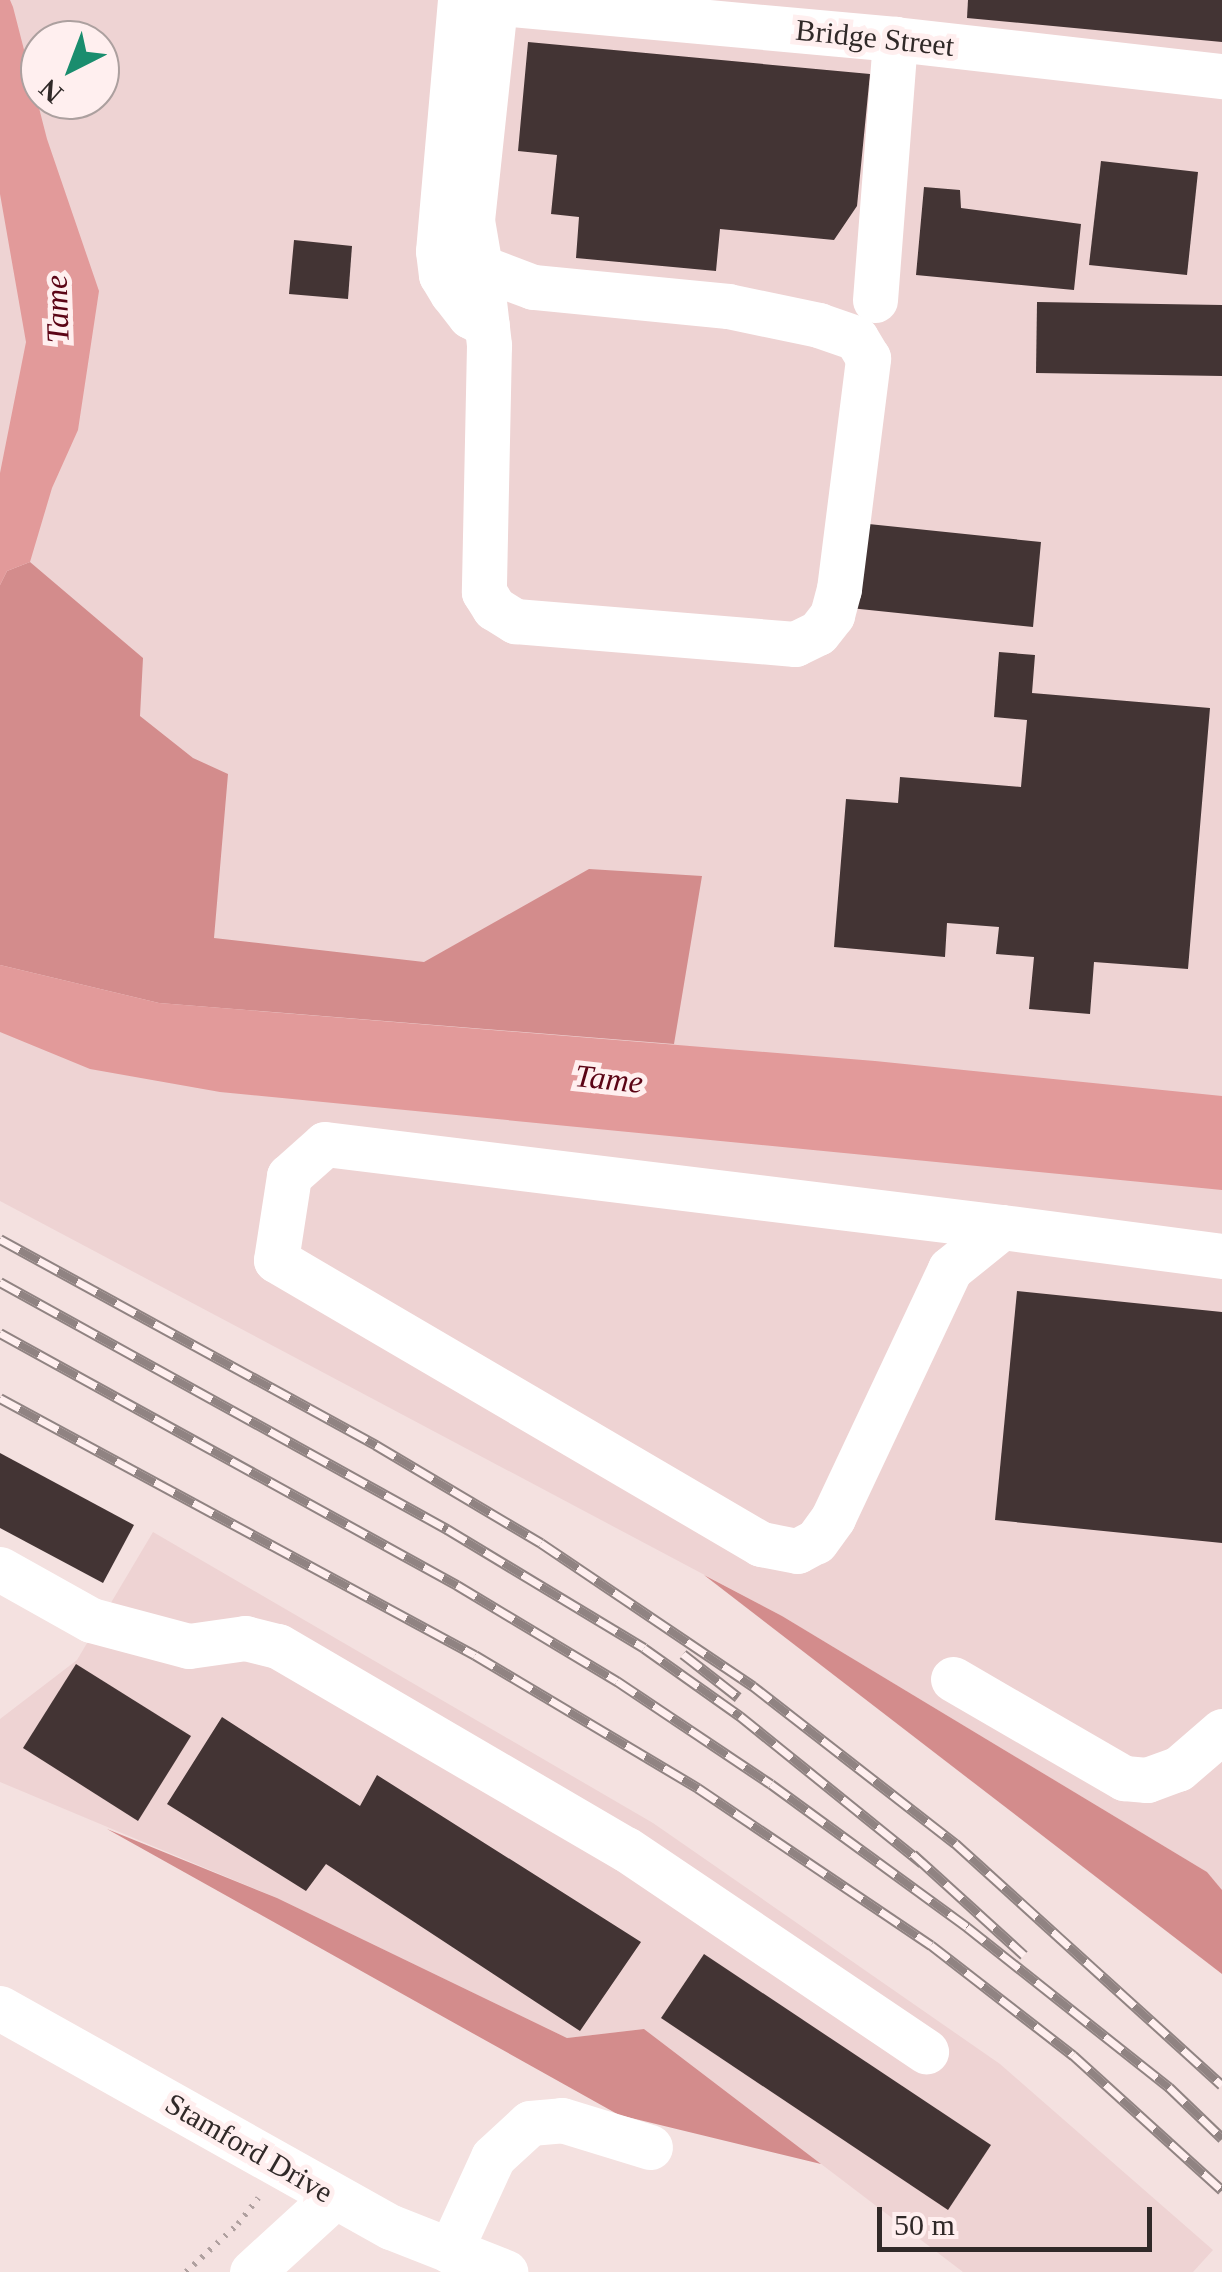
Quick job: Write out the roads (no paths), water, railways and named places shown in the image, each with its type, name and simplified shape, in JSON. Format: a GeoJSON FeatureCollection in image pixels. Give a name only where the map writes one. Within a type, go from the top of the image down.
{"type":"FeatureCollection","features":[{"type":"Feature","properties":{"kind":"street","name":"Bridge Street"},"geometry":{"type":"LineString","coordinates":[[474,1],[895,38],[1222,76]]}},
{"type":"Feature","properties":{"kind":"street"},"geometry":{"type":"LineString","coordinates":[[474,1],[472,220],[487,325],[484,592],[494,608],[515,621],[795,644],[818,633],[832,615],[844,550],[868,358],[856,338],[728,306],[534,287],[480,267]]}},
{"type":"Feature","properties":{"kind":"street"},"geometry":{"type":"LineString","coordinates":[[474,1],[438,251],[440,275],[470,316],[487,325]]}},
{"type":"Feature","properties":{"kind":"street"},"geometry":{"type":"LineString","coordinates":[[875,300],[895,38]]}},
{"type":"Feature","properties":{"kind":"street"},"geometry":{"type":"LineString","coordinates":[[1002,1227],[950,1269],[833,1518],[816,1541],[797,1550],[761,1544],[276,1260],[289,1176],[325,1144],[1002,1227],[1222,1256]]}},
{"type":"Feature","properties":{"kind":"street"},"geometry":{"type":"LineString","coordinates":[[0,1569],[91,1620],[189,1646],[245,1638],[278,1646],[626,1849],[926,2051]]}},
{"type":"Feature","properties":{"kind":"street"},"geometry":{"type":"LineString","coordinates":[[953,1679],[1124,1778],[1148,1780],[1178,1769],[1222,1731]]}},
{"type":"Feature","properties":{"kind":"street","name":"Stamford Drive"},"geometry":{"type":"LineString","coordinates":[[1,2011],[391,2227],[506,2272]]}},
{"type":"Feature","properties":{"kind":"street"},"geometry":{"type":"LineString","coordinates":[[450,2251],[492,2157],[530,2122],[562,2120],[650,2147]]}},
{"type":"Feature","properties":{"kind":"street"},"geometry":{"type":"LineString","coordinates":[[252,2272],[334,2196]]}},
{"type":"Feature","properties":{"kind":"water","name":"Tame"},"geometry":{"type":"Polygon","coordinates":[[[0,0],[10,0],[20,34],[20,120],[42,120],[99,291],[78,430],[52,488],[30,562],[7,571],[0,585],[0,473],[26,342],[0,194],[0,0]]]}},
{"type":"Feature","properties":{"kind":"water","name":"Tame"},"geometry":{"type":"Polygon","coordinates":[[[0,965],[159,1003],[875,1061],[1222,1096],[1222,1190],[220,1092],[90,1069],[0,1032],[0,965]]]}},
{"type":"Feature","properties":{"kind":"railway"},"geometry":{"type":"LineString","coordinates":[[0,1239],[376,1445],[541,1543],[753,1686],[955,1843],[1222,2085]]}},
{"type":"Feature","properties":{"kind":"railway"},"geometry":{"type":"LineString","coordinates":[[0,1282],[447,1529],[644,1648],[740,1716],[922,1863]]}},
{"type":"Feature","properties":{"kind":"railway"},"geometry":{"type":"LineString","coordinates":[[0,1333],[457,1585],[617,1681],[771,1784],[967,1927],[1169,2087],[1222,2138]]}},
{"type":"Feature","properties":{"kind":"railway"},"geometry":{"type":"LineString","coordinates":[[0,1398],[475,1655],[698,1788],[931,1945],[1073,2055],[1222,2190]]}},
{"type":"Feature","properties":{"kind":"railway"},"geometry":{"type":"LineString","coordinates":[[683,1654],[738,1697]]}},
{"type":"Feature","properties":{"kind":"railway"},"geometry":{"type":"LineString","coordinates":[[913,1854],[1024,1955]]}}]}
